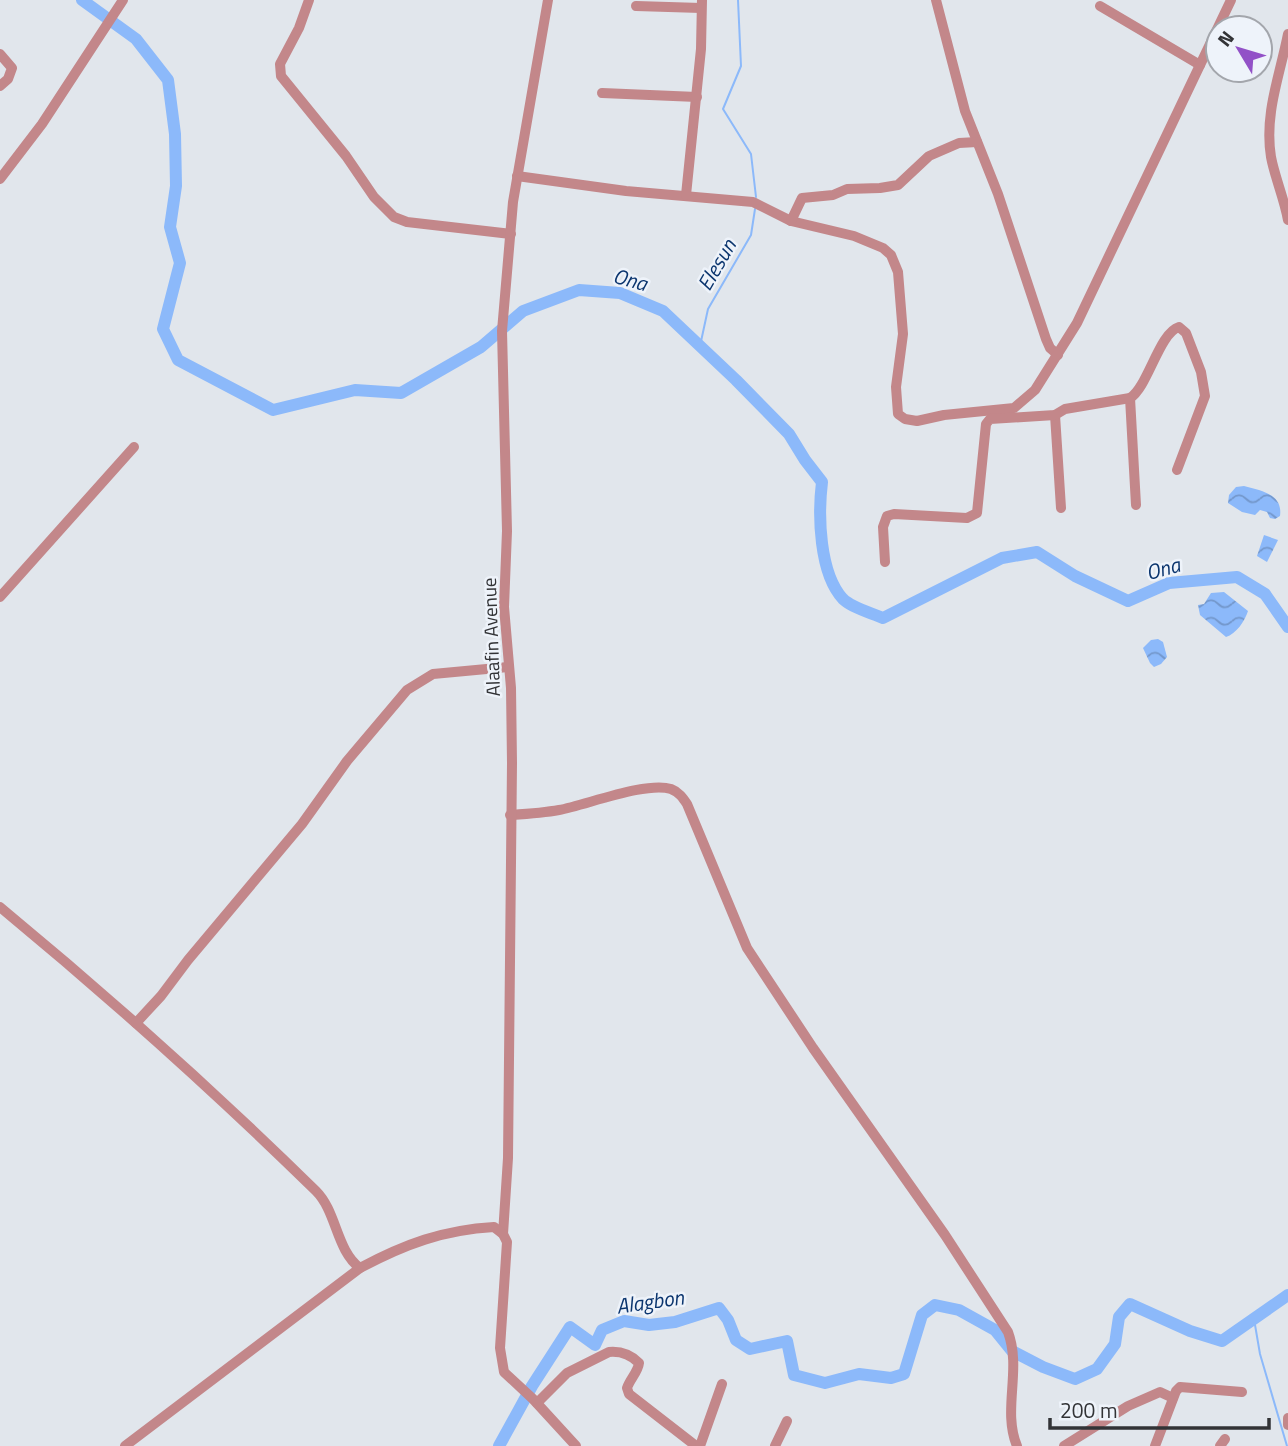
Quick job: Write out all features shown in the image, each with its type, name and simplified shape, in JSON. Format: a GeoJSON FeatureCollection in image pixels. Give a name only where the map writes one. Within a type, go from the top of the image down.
{"type":"FeatureCollection","features":[{"type":"Feature","properties":{"kind":"street"},"geometry":{"type":"LineString","coordinates":[[0,179],[42,124],[123,0]]}},
{"type":"Feature","properties":{"kind":"street"},"geometry":{"type":"LineString","coordinates":[[309,0],[279,70],[288,86],[346,156],[373,197],[394,218],[407,222],[511,234]]}},
{"type":"Feature","properties":{"kind":"street","name":"Alaafin Avenue"},"geometry":{"type":"LineString","coordinates":[[548,0],[517,176],[503,299],[507,531],[504,607],[512,738],[508,1158],[503,1234],[508,1251],[500,1348],[504,1372],[576,1446]]}},
{"type":"Feature","properties":{"kind":"street"},"geometry":{"type":"LineString","coordinates":[[936,0],[962,98],[977,142],[998,194],[1046,340],[1058,355]]}},
{"type":"Feature","properties":{"kind":"street"},"geometry":{"type":"LineString","coordinates":[[517,176],[626,191],[758,204],[791,221],[876,244],[891,255],[898,272],[903,334],[896,387],[898,414],[902,418],[917,421],[944,415],[1014,408],[1035,390],[1077,323],[1231,0]]}},
{"type":"Feature","properties":{"kind":"street"},"geometry":{"type":"LineString","coordinates":[[636,6],[702,4],[697,97],[686,195]]}},
{"type":"Feature","properties":{"kind":"street"},"geometry":{"type":"LineString","coordinates":[[1100,6],[1200,65]]}},
{"type":"Feature","properties":{"kind":"street"},"geometry":{"type":"LineString","coordinates":[[1288,34],[1274,89],[1269,135],[1274,169],[1288,220]]}},
{"type":"Feature","properties":{"kind":"street"},"geometry":{"type":"LineString","coordinates":[[0,54],[12,68],[8,79],[0,86]]}},
{"type":"Feature","properties":{"kind":"street"},"geometry":{"type":"LineString","coordinates":[[602,93],[697,97]]}},
{"type":"Feature","properties":{"kind":"street"},"geometry":{"type":"LineString","coordinates":[[791,221],[802,198],[833,195],[847,189],[898,185],[929,156],[959,143],[977,142]]}},
{"type":"Feature","properties":{"kind":"street"},"geometry":{"type":"LineString","coordinates":[[885,562],[883,527],[887,516],[975,516],[979,509],[986,424],[994,418],[1055,415],[1065,409],[1130,398],[1138,393],[1151,364],[1172,329],[1181,327],[1201,372],[1205,396],[1177,470]]}},
{"type":"Feature","properties":{"kind":"street"},"geometry":{"type":"LineString","coordinates":[[1130,398],[1136,505]]}},
{"type":"Feature","properties":{"kind":"street"},"geometry":{"type":"LineString","coordinates":[[1019,403],[1024,418]]}},
{"type":"Feature","properties":{"kind":"street"},"geometry":{"type":"LineString","coordinates":[[1055,415],[1061,508]]}},
{"type":"Feature","properties":{"kind":"street"},"geometry":{"type":"LineString","coordinates":[[0,597],[134,447]]}},
{"type":"Feature","properties":{"kind":"street"},"geometry":{"type":"LineString","coordinates":[[136,1023],[162,996],[188,960],[302,824],[347,761],[407,690],[433,674],[508,667]]}},
{"type":"Feature","properties":{"kind":"street"},"geometry":{"type":"LineString","coordinates":[[510,816],[558,810],[638,790],[666,788],[679,794],[699,828],[747,948],[1008,1332],[1014,1348],[1011,1402],[1013,1437],[1017,1446]]}},
{"type":"Feature","properties":{"kind":"street"},"geometry":{"type":"LineString","coordinates":[[0,907],[136,1023],[320,1195],[350,1261],[360,1268]]}},
{"type":"Feature","properties":{"kind":"street"},"geometry":{"type":"LineString","coordinates":[[125,1446],[360,1268],[398,1248],[446,1233],[494,1227],[503,1234]]}},
{"type":"Feature","properties":{"kind":"street"},"geometry":{"type":"LineString","coordinates":[[535,1401],[567,1373],[616,1351],[639,1363],[627,1388],[629,1394],[698,1446],[722,1384]]}},
{"type":"Feature","properties":{"kind":"street"},"geometry":{"type":"LineString","coordinates":[[1155,1446],[1176,1391],[1182,1386],[1242,1392]]}},
{"type":"Feature","properties":{"kind":"street"},"geometry":{"type":"LineString","coordinates":[[1064,1446],[1128,1406],[1160,1392],[1173,1398]]}},
{"type":"Feature","properties":{"kind":"street"},"geometry":{"type":"LineString","coordinates":[[1288,1418],[1288,1425]]}},
{"type":"Feature","properties":{"kind":"street"},"geometry":{"type":"LineString","coordinates":[[775,1446],[786,1421]]}},
{"type":"Feature","properties":{"kind":"water"},"geometry":{"type":"Polygon","coordinates":[[[1244,486],[1275,498],[1280,516],[1270,518],[1267,512],[1260,510],[1255,515],[1242,512],[1228,503],[1229,495],[1236,487],[1244,486]]]}},
{"type":"Feature","properties":{"kind":"water"},"geometry":{"type":"Polygon","coordinates":[[[1264,535],[1278,540],[1267,562],[1257,556],[1264,535]]]}},
{"type":"Feature","properties":{"kind":"water"},"geometry":{"type":"Polygon","coordinates":[[[1224,592],[1248,611],[1240,627],[1226,637],[1200,615],[1198,605],[1204,604],[1211,593],[1224,592]]]}},
{"type":"Feature","properties":{"kind":"water"},"geometry":{"type":"Polygon","coordinates":[[[1158,639],[1163,642],[1167,657],[1154,667],[1143,648],[1151,640],[1158,639]]]}},
{"type":"Feature","properties":{"kind":"waterway","name":"Ona"},"geometry":{"type":"LineString","coordinates":[[82,0],[136,39],[168,80],[175,134],[176,186],[170,227],[180,263],[163,329],[178,360],[273,410],[355,390],[401,393],[481,347],[523,311],[579,290],[620,293],[663,311],[789,434],[822,482],[820,511],[825,559],[835,588],[843,599],[852,605],[883,618],[1002,558],[1037,552],[1075,576],[1128,601],[1169,583],[1237,577],[1265,594],[1288,627]]}},
{"type":"Feature","properties":{"kind":"waterway","name":"Elesun"},"geometry":{"type":"LineString","coordinates":[[738,0],[741,66],[723,109],[751,154],[756,197]]}},
{"type":"Feature","properties":{"kind":"waterway","name":"Elesun"},"geometry":{"type":"LineString","coordinates":[[700,346],[708,309],[751,235],[755,209]]}},
{"type":"Feature","properties":{"kind":"waterway","name":"Alagbon"},"geometry":{"type":"LineString","coordinates":[[499,1446],[532,1386],[570,1327],[595,1345],[602,1330],[624,1321],[649,1325],[675,1322],[719,1308],[728,1320],[736,1340],[750,1349],[787,1341],[794,1375],[825,1383],[859,1374],[891,1378],[904,1374],[922,1315],[935,1305],[959,1310],[995,1330],[1012,1351],[1075,1379],[1097,1369],[1115,1344],[1119,1317],[1130,1304],[1190,1331],[1222,1341],[1288,1295]]}},
{"type":"Feature","properties":{"kind":"waterway"},"geometry":{"type":"LineString","coordinates":[[1254,1319],[1260,1354],[1287,1446]]}}]}
